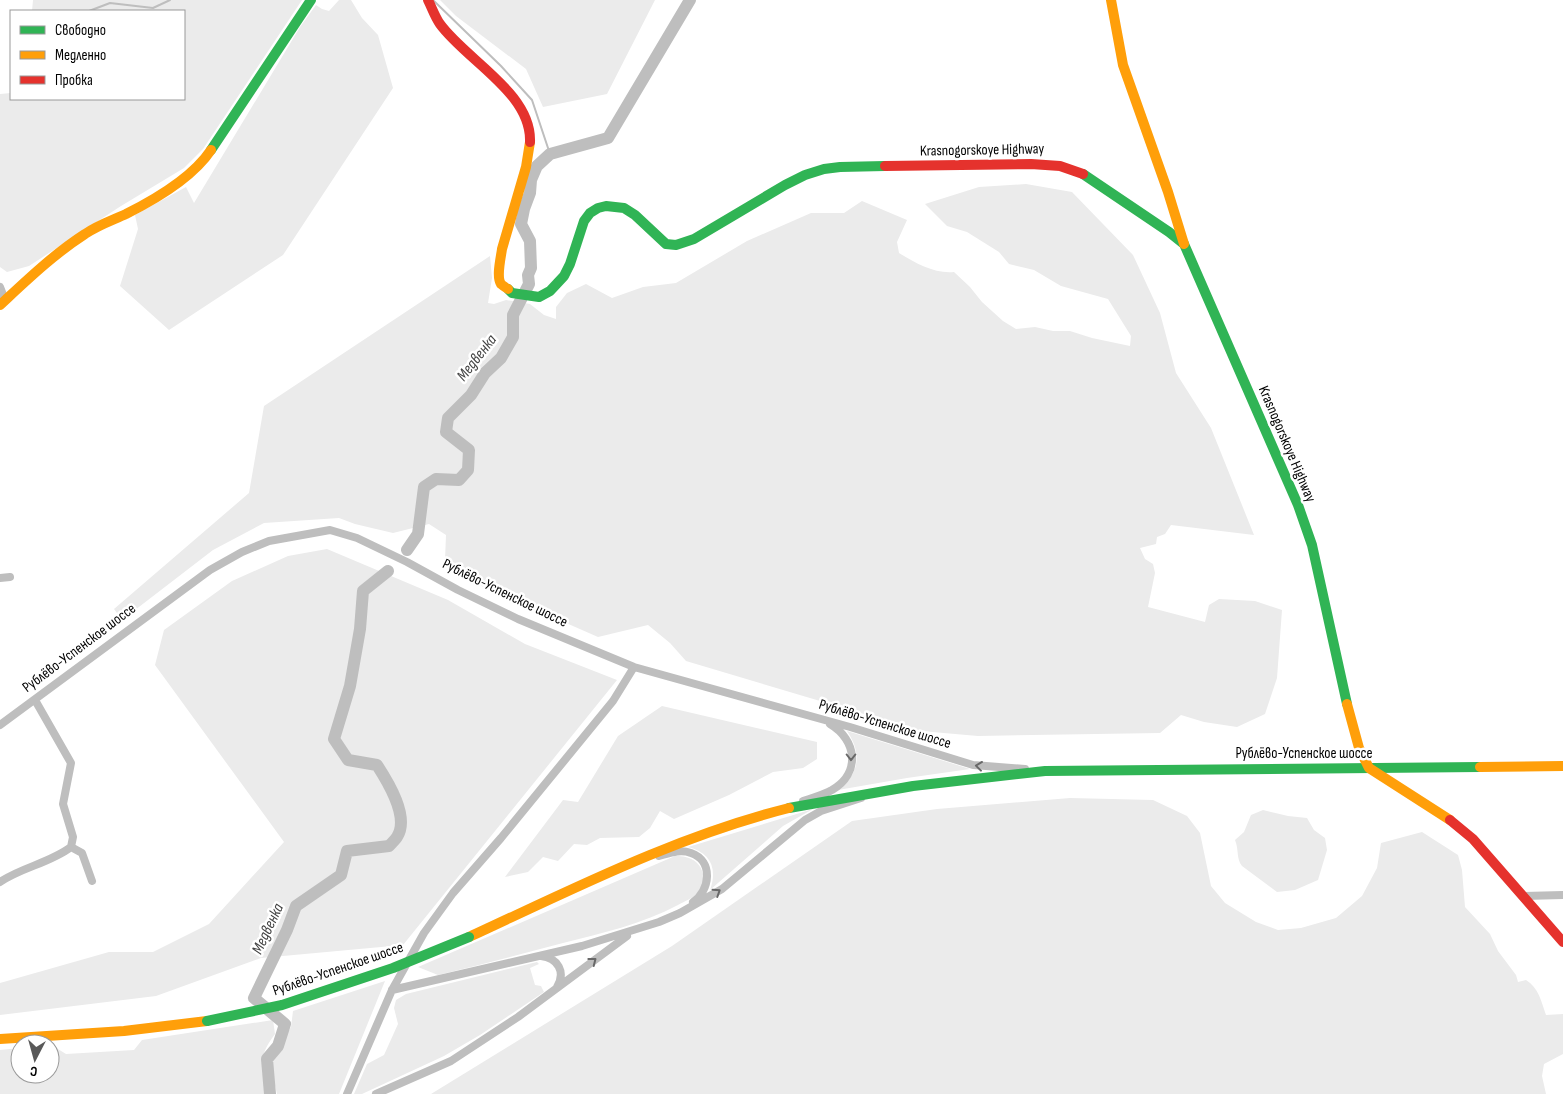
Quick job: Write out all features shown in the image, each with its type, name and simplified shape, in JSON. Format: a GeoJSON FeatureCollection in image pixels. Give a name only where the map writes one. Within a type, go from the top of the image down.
{"type":"FeatureCollection","features":[{"type":"Feature","properties":{"kind":"main road"},"geometry":{"type":"LineString","coordinates":[[2,302],[38,270],[86,233],[140,207],[186,177],[204,161],[312,0]]}},
{"type":"Feature","properties":{"kind":"main road","name":"Krasnogorskoye Highway"},"geometry":{"type":"LineString","coordinates":[[428,0],[441,26],[513,99],[525,115],[530,129],[531,138],[528,160],[500,260],[499,279],[506,290],[512,293],[532,297],[542,296],[550,292],[564,276],[570,264],[584,221],[590,213],[598,208],[606,206],[624,208],[635,215],[666,244],[676,245],[694,239],[805,175],[840,167],[1032,164],[1060,166],[1085,176],[1184,244],[1298,505],[1312,545],[1352,727],[1359,748],[1369,768]]}},
{"type":"Feature","properties":{"kind":"main road"},"geometry":{"type":"LineString","coordinates":[[1111,0],[1123,65],[1168,192],[1184,244]]}},
{"type":"Feature","properties":{"kind":"main road","name":"Рублёво-Успенское шоссе"},"geometry":{"type":"LineString","coordinates":[[0,1039],[124,1031],[207,1021],[282,1005],[393,968],[469,937],[619,868],[697,837],[782,809],[898,788],[1045,770],[1563,766]]}},
{"type":"Feature","properties":{"kind":"main road"},"geometry":{"type":"LineString","coordinates":[[1369,768],[1444,816],[1474,839],[1563,942]]}},
{"type":"Feature","properties":{"kind":"street"},"geometry":{"type":"LineString","coordinates":[[0,287],[2,302]]}},
{"type":"Feature","properties":{"kind":"street","name":"Рублёво-Успенское шоссе"},"geometry":{"type":"LineString","coordinates":[[0,725],[210,570],[242,552],[269,541],[330,530],[357,538],[518,619],[634,667],[850,727],[973,765],[1045,770]]}},
{"type":"Feature","properties":{"kind":"street"},"geometry":{"type":"LineString","coordinates":[[0,578],[10,578]]}},
{"type":"Feature","properties":{"kind":"street"},"geometry":{"type":"LineString","coordinates":[[347,1094],[392,990],[424,933],[453,893],[501,838],[613,701],[634,667]]}},
{"type":"Feature","properties":{"kind":"street"},"geometry":{"type":"LineString","coordinates":[[35,700],[71,763],[63,804],[72,837],[72,847]]}},
{"type":"Feature","properties":{"kind":"street"},"geometry":{"type":"LineString","coordinates":[[782,809],[832,790],[848,773],[852,763],[849,741],[840,730],[824,721]]}},
{"type":"Feature","properties":{"kind":"street"},"geometry":{"type":"LineString","coordinates":[[392,990],[633,932],[659,922],[680,913],[722,889],[805,820],[821,811],[898,788]]}},
{"type":"Feature","properties":{"kind":"street"},"geometry":{"type":"LineString","coordinates":[[72,847],[82,853],[92,881]]}},
{"type":"Feature","properties":{"kind":"street"},"geometry":{"type":"LineString","coordinates":[[0,882],[72,847]]}},
{"type":"Feature","properties":{"kind":"street"},"geometry":{"type":"LineString","coordinates":[[619,868],[679,851],[692,854],[702,861],[707,876],[703,893],[700,897],[659,922]]}},
{"type":"Feature","properties":{"kind":"street"},"geometry":{"type":"LineString","coordinates":[[1523,896],[1563,895]]}},
{"type":"Feature","properties":{"kind":"street"},"geometry":{"type":"LineString","coordinates":[[376,1094],[451,1061],[554,991],[633,932]]}},
{"type":"Feature","properties":{"kind":"street"},"geometry":{"type":"LineString","coordinates":[[535,956],[550,958],[556,961],[559,966],[561,977],[554,991]]}},
{"type":"Feature","properties":{"kind":"shaded area"},"geometry":{"type":"Polygon","coordinates":[[[33,0],[302,0],[203,149],[184,168],[121,206],[29,266],[7,272],[0,267],[0,94],[10,93],[10,100],[185,100],[185,10],[32,10],[33,0]]]}},
{"type":"Feature","properties":{"kind":"shaded area"},"geometry":{"type":"Polygon","coordinates":[[[339,0],[351,0],[362,18],[378,35],[393,88],[283,255],[169,330],[120,286],[138,229],[135,215],[186,187],[194,203],[300,27],[316,5],[329,11],[339,0]]]}},
{"type":"Feature","properties":{"kind":"shaded area"},"geometry":{"type":"Polygon","coordinates":[[[440,0],[655,0],[607,94],[543,107],[526,69],[456,16],[440,0]]]}},
{"type":"Feature","properties":{"kind":"shaded area"},"geometry":{"type":"Polygon","coordinates":[[[1026,184],[1072,192],[1133,255],[1160,313],[1176,373],[1211,428],[1254,535],[1171,525],[1165,534],[1157,537],[1156,544],[1140,548],[1145,559],[1153,564],[1155,573],[1148,607],[1205,622],[1209,605],[1219,599],[1255,601],[1282,610],[1277,678],[1265,714],[1237,727],[1204,722],[1181,715],[1160,733],[978,736],[921,731],[686,661],[670,643],[648,625],[598,637],[477,584],[445,560],[446,535],[429,524],[393,533],[339,518],[264,523],[213,550],[122,620],[114,609],[249,493],[264,406],[490,256],[492,278],[488,303],[494,304],[506,300],[530,304],[544,315],[556,319],[556,307],[567,293],[586,284],[612,298],[643,287],[676,283],[747,241],[811,213],[844,213],[862,201],[907,220],[897,242],[899,253],[932,270],[954,272],[982,302],[1003,321],[1016,329],[1035,327],[1053,331],[1070,331],[1130,346],[1131,336],[1108,299],[1061,286],[1034,270],[1009,264],[999,252],[967,232],[947,226],[925,204],[979,187],[1026,184]]]}},
{"type":"Feature","properties":{"kind":"shaded area"},"geometry":{"type":"Polygon","coordinates":[[[327,549],[448,600],[525,644],[617,680],[403,945],[261,958],[156,996],[0,1015],[0,983],[109,952],[153,952],[209,924],[284,842],[155,665],[164,630],[232,581],[288,556],[327,549]]]}},
{"type":"Feature","properties":{"kind":"shaded area"},"geometry":{"type":"Polygon","coordinates":[[[662,706],[817,742],[817,759],[803,768],[773,772],[729,795],[674,819],[660,811],[650,828],[639,837],[600,838],[587,845],[574,844],[558,861],[543,857],[528,872],[505,877],[563,800],[578,802],[618,736],[662,706]]]}},
{"type":"Feature","properties":{"kind":"shaded area"},"geometry":{"type":"Polygon","coordinates":[[[847,731],[970,769],[838,790],[851,777],[856,763],[855,747],[847,731]]]}},
{"type":"Feature","properties":{"kind":"shaded area"},"geometry":{"type":"Polygon","coordinates":[[[1070,798],[1153,800],[1187,816],[1200,833],[1211,886],[1225,903],[1256,922],[1278,930],[1301,928],[1336,918],[1362,896],[1377,868],[1381,843],[1422,832],[1458,855],[1462,870],[1465,907],[1490,934],[1498,951],[1516,975],[1518,982],[1526,980],[1534,987],[1546,1015],[1563,1014],[1563,1054],[1544,1064],[1542,1076],[1546,1094],[431,1094],[672,946],[852,821],[937,809],[1070,798]]]}},
{"type":"Feature","properties":{"kind":"shaded area"},"geometry":{"type":"Polygon","coordinates":[[[813,809],[783,826],[710,890],[713,875],[710,862],[702,853],[688,847],[813,809]]]}},
{"type":"Feature","properties":{"kind":"shaded area"},"geometry":{"type":"Polygon","coordinates":[[[1263,810],[1307,818],[1314,830],[1325,838],[1327,850],[1318,880],[1295,890],[1277,892],[1242,866],[1235,840],[1244,832],[1251,815],[1263,810]]]}},
{"type":"Feature","properties":{"kind":"shaded area"},"geometry":{"type":"Polygon","coordinates":[[[675,856],[686,857],[696,862],[703,873],[703,881],[701,889],[696,895],[664,912],[607,932],[438,975],[418,967],[675,856]]]}},
{"type":"Feature","properties":{"kind":"shaded area"},"geometry":{"type":"Polygon","coordinates":[[[537,962],[539,964],[530,968],[535,985],[541,986],[544,992],[480,1035],[444,1056],[362,1094],[354,1094],[367,1064],[384,1055],[398,1024],[394,1008],[396,1000],[406,994],[537,962]]]}},
{"type":"Feature","properties":{"kind":"shaded area"},"geometry":{"type":"Polygon","coordinates":[[[385,981],[339,1094],[277,1094],[270,1064],[291,1027],[293,1011],[385,981]]]}},
{"type":"Feature","properties":{"kind":"shaded area"},"geometry":{"type":"Polygon","coordinates":[[[273,1020],[275,1034],[265,1050],[262,1062],[266,1094],[0,1094],[0,1050],[10,1049],[10,1084],[60,1084],[60,1050],[66,1054],[134,1050],[142,1040],[273,1020]]]}},
{"type":"Feature","properties":{"kind":"waterway"},"geometry":{"type":"LineString","coordinates":[[92,10],[110,3],[153,8],[170,0]]}},
{"type":"Feature","properties":{"kind":"waterway","name":"Медвенка"},"geometry":{"type":"LineString","coordinates":[[407,550],[418,534],[424,487],[436,479],[459,480],[468,470],[469,450],[446,432],[448,418],[471,395],[485,373],[501,358],[513,337],[513,315],[529,284],[528,275],[531,268],[530,241],[521,224],[530,193],[531,180],[537,166],[550,154],[608,138],[690,0]]}},
{"type":"Feature","properties":{"kind":"waterway"},"geometry":{"type":"LineString","coordinates":[[434,1],[501,66],[532,100],[550,154]]}},
{"type":"Feature","properties":{"kind":"waterway","name":"Медвенка"},"geometry":{"type":"LineString","coordinates":[[270,1094],[267,1059],[278,1046],[285,1024],[254,998],[287,930],[296,906],[341,875],[347,851],[389,846],[397,837],[400,829],[401,820],[396,800],[377,765],[348,760],[334,739],[350,686],[360,629],[363,591],[388,571]]}},
{"type":"Feature","properties":{"kind":"traffic: fast"},"geometry":{"type":"LineString","coordinates":[[211,150],[311,0]]}},
{"type":"Feature","properties":{"kind":"traffic: fast"},"geometry":{"type":"LineString","coordinates":[[508,289],[512,293],[539,297],[550,291],[564,276],[570,264],[584,221],[590,213],[598,208],[606,206],[624,208],[635,215],[666,244],[676,245],[694,239],[805,175],[824,169],[840,167],[885,166]]}},
{"type":"Feature","properties":{"kind":"traffic: fast"},"geometry":{"type":"LineString","coordinates":[[1083,174],[1184,244],[1298,505],[1312,545],[1347,704]]}},
{"type":"Feature","properties":{"kind":"traffic: fast"},"geometry":{"type":"LineString","coordinates":[[789,808],[913,786],[1045,771],[1480,767]]}},
{"type":"Feature","properties":{"kind":"traffic: fast"},"geometry":{"type":"LineString","coordinates":[[207,1021],[282,1005],[393,968],[469,937]]}},
{"type":"Feature","properties":{"kind":"traffic: slow"},"geometry":{"type":"LineString","coordinates":[[1111,0],[1123,65],[1168,192],[1184,244]]}},
{"type":"Feature","properties":{"kind":"traffic: slow"},"geometry":{"type":"LineString","coordinates":[[508,289],[500,281],[500,262],[502,249],[526,167],[530,142]]}},
{"type":"Feature","properties":{"kind":"traffic: slow"},"geometry":{"type":"LineString","coordinates":[[0,305],[62,250],[95,228],[138,208],[173,186],[194,169],[211,150]]}},
{"type":"Feature","properties":{"kind":"traffic: slow"},"geometry":{"type":"LineString","coordinates":[[1347,704],[1359,748],[1369,768],[1450,820]]}},
{"type":"Feature","properties":{"kind":"traffic: slow"},"geometry":{"type":"LineString","coordinates":[[1480,767],[1563,766]]}},
{"type":"Feature","properties":{"kind":"traffic: slow"},"geometry":{"type":"LineString","coordinates":[[469,937],[586,882],[666,848],[706,833],[789,808]]}},
{"type":"Feature","properties":{"kind":"traffic: slow"},"geometry":{"type":"LineString","coordinates":[[0,1039],[124,1031],[207,1021]]}},
{"type":"Feature","properties":{"kind":"traffic: jam"},"geometry":{"type":"LineString","coordinates":[[428,0],[438,21],[451,37],[496,78],[520,108],[528,124],[530,142]]}},
{"type":"Feature","properties":{"kind":"traffic: jam"},"geometry":{"type":"LineString","coordinates":[[885,166],[1031,164],[1060,166],[1083,174]]}},
{"type":"Feature","properties":{"kind":"traffic: jam"},"geometry":{"type":"LineString","coordinates":[[1450,820],[1473,839],[1563,942]]}}]}
